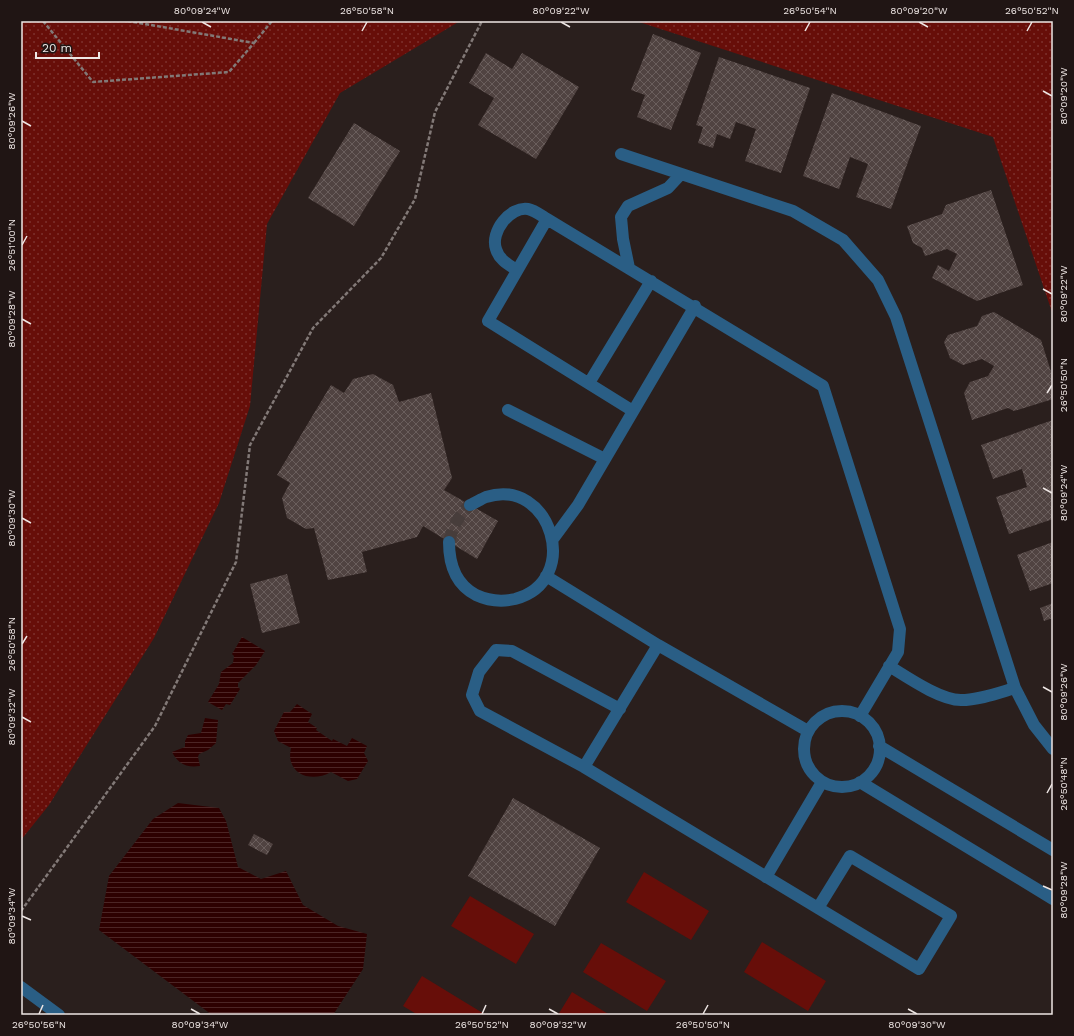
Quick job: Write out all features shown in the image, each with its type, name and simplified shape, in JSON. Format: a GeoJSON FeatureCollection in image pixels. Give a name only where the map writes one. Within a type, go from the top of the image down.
{"type":"FeatureCollection","features":[{"type":"Feature","properties":{"kind":"street"},"geometry":{"type":"LineString","coordinates":[[621,154],[794,211],[843,240],[878,280],[896,317],[1015,688],[1034,725],[1053,749]]}},
{"type":"Feature","properties":{"kind":"street"},"geometry":{"type":"LineString","coordinates":[[629,268],[623,238],[621,217],[628,206],[668,188],[681,174]]}},
{"type":"Feature","properties":{"kind":"street"},"geometry":{"type":"LineString","coordinates":[[518,270],[502,261],[496,249],[495,240],[499,229],[508,217],[516,210],[529,209],[695,306],[823,386],[900,629],[898,652],[860,716]]}},
{"type":"Feature","properties":{"kind":"street"},"geometry":{"type":"LineString","coordinates":[[547,219],[488,321],[633,410]]}},
{"type":"Feature","properties":{"kind":"street"},"geometry":{"type":"LineString","coordinates":[[589,383],[651,281]]}},
{"type":"Feature","properties":{"kind":"street"},"geometry":{"type":"LineString","coordinates":[[553,539],[578,505],[695,306]]}},
{"type":"Feature","properties":{"kind":"street"},"geometry":{"type":"LineString","coordinates":[[508,410],[605,459]]}},
{"type":"Feature","properties":{"kind":"street"},"geometry":{"type":"LineString","coordinates":[[449,542],[449,558],[454,573],[463,586],[476,595],[491,600],[506,601],[522,596],[536,588],[546,576],[553,557],[553,539],[547,522],[535,508],[520,498],[502,494],[486,497],[470,505]]}},
{"type":"Feature","properties":{"kind":"street"},"geometry":{"type":"LineString","coordinates":[[546,576],[658,645],[808,731]]}},
{"type":"Feature","properties":{"kind":"street"},"geometry":{"type":"LineString","coordinates":[[584,767],[658,645]]}},
{"type":"Feature","properties":{"kind":"street"},"geometry":{"type":"LineString","coordinates":[[620,709],[512,651],[496,650],[479,672],[472,696],[480,711],[584,767],[919,969],[950,916],[850,856],[818,908]]}},
{"type":"Feature","properties":{"kind":"street"},"geometry":{"type":"LineString","coordinates":[[889,666],[933,692],[959,700],[973,699],[1015,688]]}},
{"type":"Feature","properties":{"kind":"street"},"geometry":{"type":"LineString","coordinates":[[849,712],[860,716],[870,724],[876,734],[880,746],[879,756],[875,767],[869,775],[860,782],[851,786],[842,787],[822,782],[813,774],[807,765],[804,753],[804,742],[808,731],[816,721],[832,713],[849,712]]}},
{"type":"Feature","properties":{"kind":"street"},"geometry":{"type":"LineString","coordinates":[[880,746],[1053,850]]}},
{"type":"Feature","properties":{"kind":"street"},"geometry":{"type":"LineString","coordinates":[[766,877],[822,782]]}},
{"type":"Feature","properties":{"kind":"street"},"geometry":{"type":"LineString","coordinates":[[860,782],[1053,899]]}},
{"type":"Feature","properties":{"kind":"street"},"geometry":{"type":"LineString","coordinates":[[21,987],[59,1015]]}},
{"type":"Feature","properties":{"kind":"path"},"geometry":{"type":"LineString","coordinates":[[43,21],[93,82],[229,72],[272,21]]}},
{"type":"Feature","properties":{"kind":"path"},"geometry":{"type":"LineString","coordinates":[[128,21],[254,43]]}},
{"type":"Feature","properties":{"kind":"path"},"geometry":{"type":"LineString","coordinates":[[21,911],[155,726],[236,562],[250,445],[313,328],[381,258],[415,199],[436,112],[482,21]]}},
{"type":"Feature","properties":{"kind":"shaded area"},"geometry":{"type":"Polygon","coordinates":[[[21,21],[460,21],[340,93],[267,224],[250,406],[219,503],[154,638],[49,805],[21,840],[21,21]]]}},
{"type":"Feature","properties":{"kind":"shaded area"},"geometry":{"type":"Polygon","coordinates":[[[636,21],[1053,21],[1053,315],[993,137],[636,21]]]}},
{"type":"Feature","properties":{"kind":"shaded area"},"geometry":{"type":"Polygon","coordinates":[[[242,637],[265,651],[256,665],[238,683],[238,687],[240,689],[230,705],[226,704],[222,710],[208,702],[219,684],[221,672],[233,663],[234,656],[232,654],[242,637]]]}},
{"type":"Feature","properties":{"kind":"shaded area"},"geometry":{"type":"Polygon","coordinates":[[[297,704],[312,714],[308,722],[317,728],[316,730],[332,741],[333,739],[347,746],[352,738],[367,746],[364,753],[368,761],[357,779],[348,781],[331,772],[315,777],[308,776],[295,770],[290,757],[291,748],[278,741],[274,731],[284,712],[290,712],[297,704]]]}},
{"type":"Feature","properties":{"kind":"shaded area"},"geometry":{"type":"Polygon","coordinates":[[[205,718],[218,720],[216,743],[208,750],[199,754],[198,757],[200,766],[187,766],[177,760],[172,752],[185,747],[185,741],[188,735],[201,733],[205,718]]]}},
{"type":"Feature","properties":{"kind":"shaded area"},"geometry":{"type":"Polygon","coordinates":[[[178,803],[219,808],[226,821],[238,867],[261,879],[286,871],[303,905],[338,926],[367,934],[363,969],[333,1015],[212,1015],[99,930],[109,876],[153,819],[178,803]]]}},
{"type":"Feature","properties":{"kind":"shaded area"},"geometry":{"type":"Polygon","coordinates":[[[644,872],[709,911],[691,940],[626,902],[644,872]]]}},
{"type":"Feature","properties":{"kind":"shaded area"},"geometry":{"type":"Polygon","coordinates":[[[470,896],[534,934],[516,964],[451,926],[470,896]]]}},
{"type":"Feature","properties":{"kind":"shaded area"},"geometry":{"type":"Polygon","coordinates":[[[762,942],[826,981],[808,1011],[744,972],[762,942]]]}},
{"type":"Feature","properties":{"kind":"shaded area"},"geometry":{"type":"Polygon","coordinates":[[[601,943],[666,981],[647,1011],[583,972],[601,943]]]}},
{"type":"Feature","properties":{"kind":"shaded area"},"geometry":{"type":"Polygon","coordinates":[[[422,976],[486,1015],[418,1015],[403,1006],[422,976]]]}},
{"type":"Feature","properties":{"kind":"shaded area"},"geometry":{"type":"Polygon","coordinates":[[[572,992],[610,1015],[558,1015],[572,992]]]}},
{"type":"Feature","properties":{"kind":"building"},"geometry":{"type":"Polygon","coordinates":[[[653,34],[701,53],[671,130],[637,117],[645,95],[631,90],[653,34]]]}},
{"type":"Feature","properties":{"kind":"building"},"geometry":{"type":"Polygon","coordinates":[[[486,53],[512,69],[522,53],[579,87],[536,159],[478,125],[494,98],[469,83],[486,53]]]}},
{"type":"Feature","properties":{"kind":"building"},"geometry":{"type":"Polygon","coordinates":[[[719,57],[810,88],[781,173],[745,161],[756,129],[736,122],[730,139],[717,134],[713,148],[698,143],[703,127],[696,125],[719,57]]]}},
{"type":"Feature","properties":{"kind":"building"},"geometry":{"type":"Polygon","coordinates":[[[832,93],[921,126],[891,209],[856,197],[868,164],[850,157],[839,189],[803,176],[832,93]]]}},
{"type":"Feature","properties":{"kind":"building"},"geometry":{"type":"Polygon","coordinates":[[[354,123],[400,151],[354,226],[308,198],[354,123]]]}},
{"type":"Feature","properties":{"kind":"building"},"geometry":{"type":"Polygon","coordinates":[[[991,190],[1023,285],[977,301],[932,278],[938,265],[949,271],[957,254],[947,249],[925,256],[922,248],[913,243],[907,226],[942,214],[946,205],[991,190]]]}},
{"type":"Feature","properties":{"kind":"building"},"geometry":{"type":"Polygon","coordinates":[[[994,312],[1041,340],[1053,378],[1053,399],[1014,411],[1008,408],[972,420],[964,393],[970,382],[988,376],[994,366],[982,359],[963,365],[950,358],[944,342],[948,335],[977,326],[982,316],[994,312]]]}},
{"type":"Feature","properties":{"kind":"building"},"geometry":{"type":"Polygon","coordinates":[[[373,374],[393,385],[399,402],[431,393],[452,478],[444,490],[498,521],[477,559],[423,526],[417,537],[362,552],[367,572],[328,580],[314,528],[306,529],[287,518],[282,498],[290,483],[277,475],[331,385],[344,393],[353,379],[373,374]]]}},
{"type":"Feature","properties":{"kind":"building"},"geometry":{"type":"Polygon","coordinates":[[[1053,420],[1053,519],[1009,534],[996,497],[1027,487],[1022,469],[993,479],[981,445],[1053,420]]]}},
{"type":"Feature","properties":{"kind":"building"},"geometry":{"type":"Polygon","coordinates":[[[1053,542],[1053,583],[1030,591],[1017,555],[1053,542]]]}},
{"type":"Feature","properties":{"kind":"building"},"geometry":{"type":"Polygon","coordinates":[[[287,574],[300,623],[262,633],[250,584],[287,574]]]}},
{"type":"Feature","properties":{"kind":"building"},"geometry":{"type":"Polygon","coordinates":[[[1053,603],[1053,618],[1044,621],[1040,608],[1053,603]]]}},
{"type":"Feature","properties":{"kind":"building"},"geometry":{"type":"Polygon","coordinates":[[[513,798],[600,848],[555,926],[468,876],[513,798]]]}},
{"type":"Feature","properties":{"kind":"building"},"geometry":{"type":"Polygon","coordinates":[[[254,834],[273,844],[267,855],[248,845],[254,834]]]}},
{"type":"Feature","properties":{"kind":"tunnel"},"geometry":{"type":"LineString","coordinates":[[449,542],[456,522],[470,505]]}}]}
